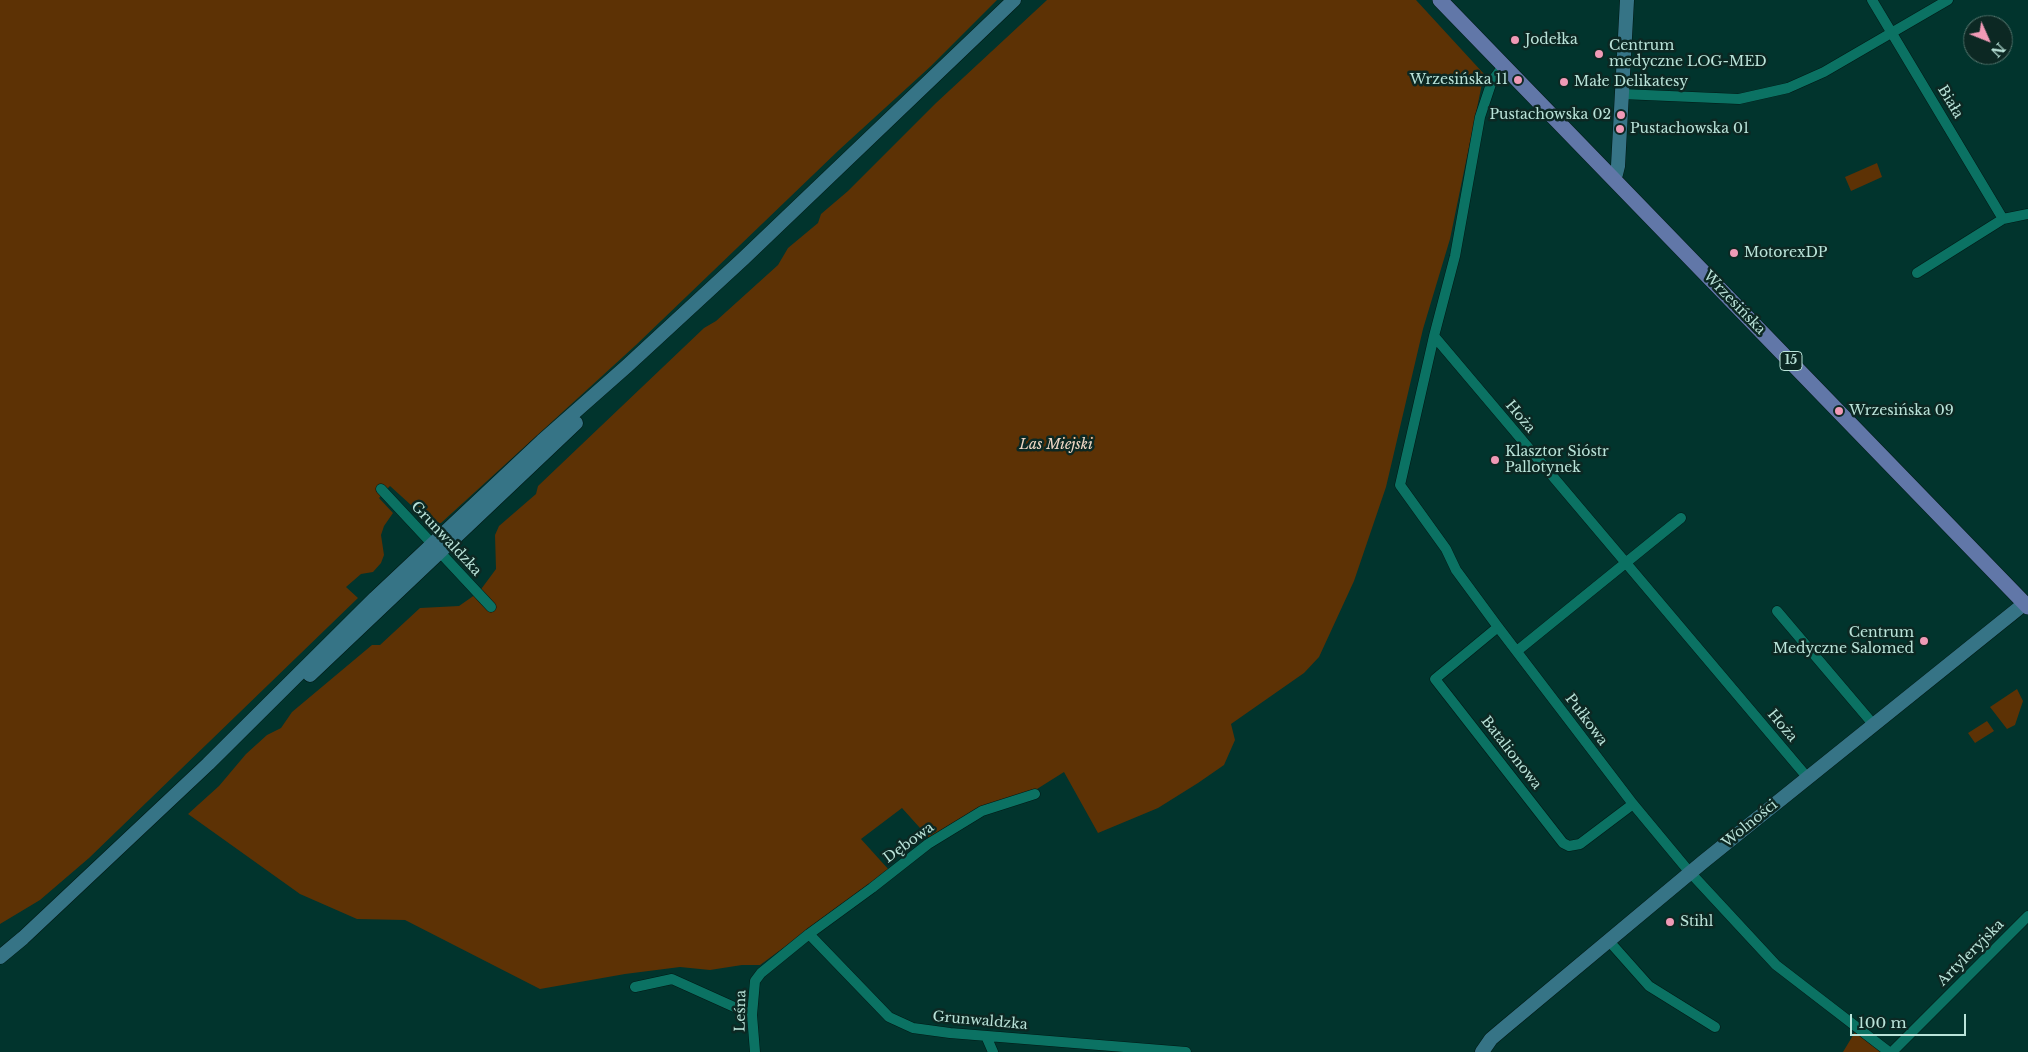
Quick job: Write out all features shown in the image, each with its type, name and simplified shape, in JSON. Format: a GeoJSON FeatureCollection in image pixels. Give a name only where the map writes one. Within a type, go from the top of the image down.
{"type":"FeatureCollection","features":[{"type":"Feature","properties":{"kind":"main road"},"geometry":{"type":"LineString","coordinates":[[0,957],[23,938],[78,884],[208,764],[376,598],[436,549],[542,441],[654,341],[1014,0]]}},
{"type":"Feature","properties":{"kind":"main road","name":"Wrzesińska"},"geometry":{"type":"LineString","coordinates":[[1440,0],[2027,604]]}},
{"type":"Feature","properties":{"kind":"main road"},"geometry":{"type":"LineString","coordinates":[[1613,178],[1617,171],[1626,0]]}},
{"type":"Feature","properties":{"kind":"main road","name":"Wolności"},"geometry":{"type":"LineString","coordinates":[[1482,1052],[1491,1039],[1691,872],[1873,724],[2027,604]]}},
{"type":"Feature","properties":{"kind":"main road"},"geometry":{"type":"LineString","coordinates":[[0,944],[78,884]]}},
{"type":"Feature","properties":{"kind":"street","name":"Biała"},"geometry":{"type":"LineString","coordinates":[[1872,0],[2004,220]]}},
{"type":"Feature","properties":{"kind":"street"},"geometry":{"type":"LineString","coordinates":[[1622,94],[1722,100],[1757,96],[1788,88],[1824,72],[1948,0]]}},
{"type":"Feature","properties":{"kind":"street"},"geometry":{"type":"LineString","coordinates":[[1434,336],[1455,256],[1480,117],[1492,81],[1504,65]]}},
{"type":"Feature","properties":{"kind":"street"},"geometry":{"type":"LineString","coordinates":[[1917,273],[2004,220],[2028,214]]}},
{"type":"Feature","properties":{"kind":"street","name":"Hoża"},"geometry":{"type":"LineString","coordinates":[[1434,336],[1807,777]]}},
{"type":"Feature","properties":{"kind":"street","name":"Pułkowa"},"geometry":{"type":"LineString","coordinates":[[1434,336],[1400,485],[1446,549],[1456,570],[1498,627],[1633,804],[1691,872],[1776,965],[1891,1052]]}},
{"type":"Feature","properties":{"kind":"street","name":"Grunwaldzka"},"geometry":{"type":"LineString","coordinates":[[381,489],[491,607]]}},
{"type":"Feature","properties":{"kind":"street"},"geometry":{"type":"LineString","coordinates":[[1517,651],[1681,518]]}},
{"type":"Feature","properties":{"kind":"street"},"geometry":{"type":"LineString","coordinates":[[1777,611],[1873,724]]}},
{"type":"Feature","properties":{"kind":"street","name":"Batalionowa"},"geometry":{"type":"LineString","coordinates":[[1498,627],[1435,679],[1563,842],[1569,846],[1580,844],[1633,804]]}},
{"type":"Feature","properties":{"kind":"street","name":"Dębowa"},"geometry":{"type":"LineString","coordinates":[[761,973],[809,934],[928,844],[982,811],[1035,794]]}},
{"type":"Feature","properties":{"kind":"street","name":"Artyleryjska"},"geometry":{"type":"LineString","coordinates":[[1891,1052],[2028,916]]}},
{"type":"Feature","properties":{"kind":"street","name":"Grunwaldzka"},"geometry":{"type":"LineString","coordinates":[[809,934],[889,1017],[900,1024],[913,1028],[986,1036],[1186,1052]]}},
{"type":"Feature","properties":{"kind":"street"},"geometry":{"type":"LineString","coordinates":[[1609,941],[1649,986],[1715,1026]]}},
{"type":"Feature","properties":{"kind":"street","name":"Leśna"},"geometry":{"type":"LineString","coordinates":[[755,1052],[752,1015],[755,981],[761,973]]}},
{"type":"Feature","properties":{"kind":"street"},"geometry":{"type":"LineString","coordinates":[[635,987],[672,979],[752,1015]]}},
{"type":"Feature","properties":{"kind":"street"},"geometry":{"type":"LineString","coordinates":[[986,1036],[993,1052]]}},
{"type":"Feature","properties":{"kind":"green space"},"geometry":{"type":"Polygon","coordinates":[[[0,0],[997,0],[931,66],[839,150],[636,345],[441,523],[433,525],[390,486],[385,491],[479,592],[385,492],[379,498],[393,513],[384,526],[381,535],[384,555],[381,563],[373,572],[361,574],[346,587],[358,598],[89,858],[40,900],[0,924],[0,0]]]}},
{"type":"Feature","properties":{"kind":"green space","name":"Las Miejski"},"geometry":{"type":"Polygon","coordinates":[[[1047,0],[1416,0],[1484,74],[1450,239],[1423,329],[1386,487],[1354,581],[1319,657],[1304,673],[1231,724],[1235,740],[1224,765],[1158,808],[1098,833],[1064,772],[1037,789],[981,808],[929,838],[902,808],[861,839],[889,870],[760,965],[742,965],[710,970],[680,967],[625,974],[540,989],[405,920],[357,919],[300,894],[188,814],[219,786],[246,754],[267,735],[281,728],[292,712],[372,645],[380,645],[420,608],[459,606],[479,592],[496,569],[495,535],[499,526],[536,494],[538,486],[704,328],[716,321],[778,265],[788,248],[818,223],[821,214],[848,191],[936,103],[1047,0]]]}},
{"type":"Feature","properties":{"kind":"green space"},"geometry":{"type":"Polygon","coordinates":[[[1877,163],[1882,177],[1851,191],[1845,177],[1877,163]]]}},
{"type":"Feature","properties":{"kind":"green space"},"geometry":{"type":"Polygon","coordinates":[[[2017,689],[2023,701],[2015,725],[2007,729],[1990,707],[2017,689]]]}},
{"type":"Feature","properties":{"kind":"green space"},"geometry":{"type":"Polygon","coordinates":[[[1987,721],[1994,731],[1975,743],[1968,733],[1987,721]]]}},
{"type":"Feature","properties":{"kind":"green space"},"geometry":{"type":"Polygon","coordinates":[[[1855,1032],[1882,1052],[1843,1052],[1855,1032]]]}},
{"type":"Feature","properties":{"kind":"place","name":"Jodełka"},"geometry":{"type":"Point","coordinates":[1515,40]}},
{"type":"Feature","properties":{"kind":"place","name":"Centrum medyczne LOG-MED"},"geometry":{"type":"Point","coordinates":[1599,54]}},
{"type":"Feature","properties":{"kind":"place","name":"Wrzesińska 11"},"geometry":{"type":"Point","coordinates":[1518,80]}},
{"type":"Feature","properties":{"kind":"place","name":"Małe Delikatesy"},"geometry":{"type":"Point","coordinates":[1564,82]}},
{"type":"Feature","properties":{"kind":"place","name":"Pustachowska 02"},"geometry":{"type":"Point","coordinates":[1621,115]}},
{"type":"Feature","properties":{"kind":"place","name":"Pustachowska 01"},"geometry":{"type":"Point","coordinates":[1620,129]}},
{"type":"Feature","properties":{"kind":"place","name":"MotorexDP"},"geometry":{"type":"Point","coordinates":[1734,253]}},
{"type":"Feature","properties":{"kind":"place","name":"Wrzesińska 09"},"geometry":{"type":"Point","coordinates":[1839,411]}},
{"type":"Feature","properties":{"kind":"place","name":"Klasztor Sióstr Pallotynek"},"geometry":{"type":"Point","coordinates":[1495,460]}},
{"type":"Feature","properties":{"kind":"place","name":"Centrum Medyczne Salomed"},"geometry":{"type":"Point","coordinates":[1924,641]}},
{"type":"Feature","properties":{"kind":"place","name":"Stihl"},"geometry":{"type":"Point","coordinates":[1670,922]}}]}
